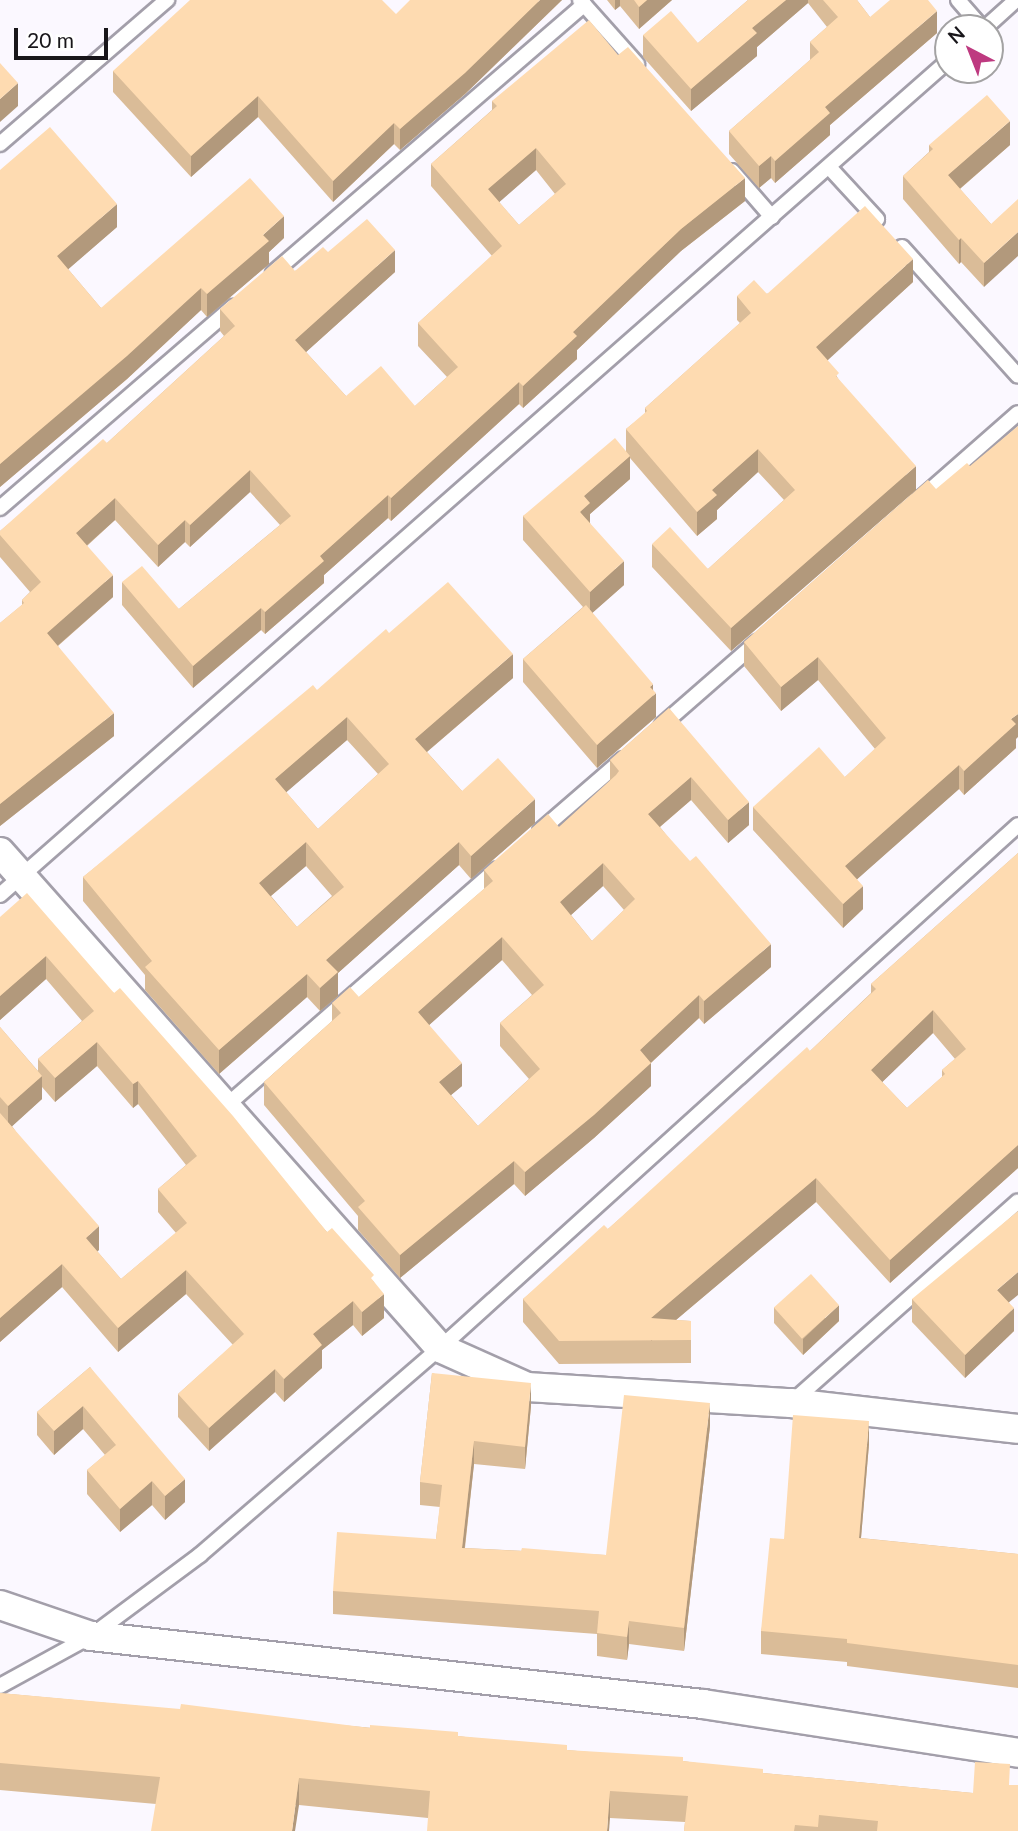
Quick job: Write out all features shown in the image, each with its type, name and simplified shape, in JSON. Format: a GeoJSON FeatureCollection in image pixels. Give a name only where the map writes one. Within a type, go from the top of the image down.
{"type":"FeatureCollection","features":[{"type":"Feature","properties":{"kind":"street"},"geometry":{"type":"LineString","coordinates":[[0,852],[440,1348],[527,1387],[791,1403],[1018,1429]]}},
{"type":"Feature","properties":{"kind":"street"},"geometry":{"type":"LineString","coordinates":[[0,1605],[91,1636],[703,1704],[1018,1753]]}},
{"type":"Feature","properties":{"kind":"lane"},"geometry":{"type":"LineString","coordinates":[[0,144],[167,0]]}},
{"type":"Feature","properties":{"kind":"lane"},"geometry":{"type":"LineString","coordinates":[[958,0],[970,14]]}},
{"type":"Feature","properties":{"kind":"lane"},"geometry":{"type":"LineString","coordinates":[[1000,14],[1016,0]]}},
{"type":"Feature","properties":{"kind":"lane"},"geometry":{"type":"LineString","coordinates":[[261,283],[582,2],[647,75]]}},
{"type":"Feature","properties":{"kind":"lane"},"geometry":{"type":"LineString","coordinates":[[0,895],[934,73]]}},
{"type":"Feature","properties":{"kind":"lane"},"geometry":{"type":"LineString","coordinates":[[719,156],[772,217]]}},
{"type":"Feature","properties":{"kind":"lane"},"geometry":{"type":"LineString","coordinates":[[829,167],[1018,376]]}},
{"type":"Feature","properties":{"kind":"lane"},"geometry":{"type":"LineString","coordinates":[[0,508],[240,301]]}},
{"type":"Feature","properties":{"kind":"lane"},"geometry":{"type":"LineString","coordinates":[[903,513],[1018,413]]}},
{"type":"Feature","properties":{"kind":"lane"},"geometry":{"type":"LineString","coordinates":[[653,732],[768,632]]}},
{"type":"Feature","properties":{"kind":"lane"},"geometry":{"type":"LineString","coordinates":[[528,842],[632,751]]}},
{"type":"Feature","properties":{"kind":"lane"},"geometry":{"type":"LineString","coordinates":[[0,1686],[91,1636],[200,1555],[440,1348],[1018,825]]}},
{"type":"Feature","properties":{"kind":"lane"},"geometry":{"type":"LineString","coordinates":[[226,1106],[507,860]]}},
{"type":"Feature","properties":{"kind":"lane"},"geometry":{"type":"LineString","coordinates":[[791,1403],[1018,1201]]}},
{"type":"Feature","properties":{"kind":"building"},"geometry":{"type":"Polygon","coordinates":[[[190,0],[382,0],[396,14],[410,0],[540,0],[465,73],[400,129],[394,123],[333,181],[258,96],[191,156],[113,71],[190,0]]]}},
{"type":"Feature","properties":{"kind":"building"},"geometry":{"type":"Polygon","coordinates":[[[634,0],[647,0],[639,7],[634,0]]]}},
{"type":"Feature","properties":{"kind":"building"},"geometry":{"type":"Polygon","coordinates":[[[748,0],[786,0],[752,28],[757,33],[691,89],[643,35],[671,11],[698,43],[748,0]]]}},
{"type":"Feature","properties":{"kind":"building"},"geometry":{"type":"Polygon","coordinates":[[[823,0],[857,0],[870,17],[890,0],[928,0],[937,11],[825,107],[830,113],[775,161],[771,156],[759,166],[729,131],[819,52],[810,42],[838,17],[823,0]]]}},
{"type":"Feature","properties":{"kind":"building"},"geometry":{"type":"Polygon","coordinates":[[[589,20],[618,55],[628,47],[745,178],[681,229],[573,332],[577,336],[523,386],[519,382],[391,498],[388,495],[320,556],[324,561],[265,612],[261,608],[193,666],[122,582],[142,566],[179,609],[291,516],[250,470],[190,525],[185,520],[158,545],[115,498],[76,533],[113,575],[47,633],[114,713],[0,804],[0,623],[24,603],[22,600],[41,582],[0,535],[0,531],[103,439],[107,443],[235,326],[220,309],[282,256],[295,271],[323,247],[328,252],[367,219],[395,250],[295,340],[346,396],[381,366],[415,406],[458,367],[418,323],[502,246],[431,164],[497,106],[492,101],[589,20]],[[536,148],[488,189],[519,225],[566,184],[536,148]]]}},
{"type":"Feature","properties":{"kind":"building"},"geometry":{"type":"Polygon","coordinates":[[[0,63],[18,83],[0,99],[0,63]]]}},
{"type":"Feature","properties":{"kind":"building"},"geometry":{"type":"Polygon","coordinates":[[[987,95],[1010,121],[948,175],[991,224],[1018,199],[1018,232],[984,263],[961,238],[959,240],[903,176],[933,149],[929,145],[987,95]]]}},
{"type":"Feature","properties":{"kind":"building"},"geometry":{"type":"Polygon","coordinates":[[[50,127],[117,204],[57,256],[101,308],[250,178],[284,216],[263,235],[269,241],[207,294],[201,288],[127,356],[0,464],[0,170],[50,127]]]}},
{"type":"Feature","properties":{"kind":"building"},"geometry":{"type":"Polygon","coordinates":[[[865,206],[913,259],[816,347],[839,373],[836,376],[916,466],[731,628],[652,544],[670,527],[708,569],[795,490],[758,449],[712,490],[717,495],[697,512],[626,429],[647,411],[645,408],[751,313],[737,296],[754,280],[767,294],[865,206]]]}},
{"type":"Feature","properties":{"kind":"building"},"geometry":{"type":"Polygon","coordinates":[[[1018,426],[1018,714],[1011,719],[1016,724],[964,771],[959,765],[845,866],[863,886],[843,904],[753,807],[819,747],[845,777],[886,738],[818,657],[781,687],[744,642],[928,480],[936,489],[967,463],[970,466],[1018,426]]]}},
{"type":"Feature","properties":{"kind":"building"},"geometry":{"type":"Polygon","coordinates":[[[615,438],[630,456],[584,496],[590,503],[580,512],[624,561],[590,592],[523,516],[615,438]]]}},
{"type":"Feature","properties":{"kind":"building"},"geometry":{"type":"Polygon","coordinates":[[[448,582],[513,654],[415,739],[462,791],[498,758],[535,799],[471,856],[459,842],[326,960],[338,972],[320,988],[307,974],[219,1050],[145,967],[152,961],[83,877],[313,685],[317,690],[386,629],[389,633],[448,582]],[[347,717],[275,779],[318,829],[389,764],[347,717]],[[306,842],[259,883],[297,927],[344,887],[306,842]]]}},
{"type":"Feature","properties":{"kind":"building"},"geometry":{"type":"Polygon","coordinates":[[[586,605],[653,684],[650,687],[656,693],[597,745],[523,659],[586,605]]]}},
{"type":"Feature","properties":{"kind":"building"},"geometry":{"type":"Polygon","coordinates":[[[669,708],[749,802],[728,820],[691,777],[648,814],[690,861],[696,856],[771,944],[704,1001],[699,995],[640,1050],[651,1063],[594,1115],[525,1172],[514,1161],[400,1255],[358,1207],[365,1201],[264,1082],[341,1013],[332,1003],[350,987],[359,997],[493,881],[484,870],[548,814],[559,827],[616,775],[619,771],[610,760],[669,708]],[[603,863],[560,902],[592,941],[635,899],[603,863]],[[502,937],[418,1012],[462,1063],[439,1082],[478,1126],[540,1069],[500,1023],[544,985],[502,937]]]}},
{"type":"Feature","properties":{"kind":"building"},"geometry":{"type":"Polygon","coordinates":[[[1018,853],[1018,1145],[890,1260],[816,1178],[651,1318],[691,1321],[691,1340],[559,1341],[523,1299],[604,1225],[608,1229],[807,1047],[810,1051],[876,989],[871,984],[1018,853]],[[933,1010],[871,1070],[907,1108],[945,1074],[942,1070],[966,1049],[933,1010]]]}},
{"type":"Feature","properties":{"kind":"building"},"geometry":{"type":"Polygon","coordinates":[[[27,893],[114,993],[120,988],[233,1116],[327,1232],[332,1228],[374,1275],[371,1278],[384,1294],[362,1312],[353,1301],[313,1334],[322,1345],[284,1379],[275,1369],[209,1428],[178,1394],[244,1334],[186,1270],[118,1328],[62,1264],[0,1318],[0,1113],[99,1226],[86,1238],[121,1279],[187,1223],[158,1189],[197,1156],[138,1081],[133,1084],[97,1042],[55,1078],[38,1059],[94,1011],[46,956],[0,996],[0,917],[27,893]]]}},
{"type":"Feature","properties":{"kind":"building"},"geometry":{"type":"Polygon","coordinates":[[[0,1027],[42,1076],[8,1106],[0,1097],[0,1027]]]}},
{"type":"Feature","properties":{"kind":"building"},"geometry":{"type":"Polygon","coordinates":[[[1018,1211],[1018,1272],[997,1290],[1014,1308],[965,1355],[912,1299],[1018,1211]]]}},
{"type":"Feature","properties":{"kind":"building"},"geometry":{"type":"Polygon","coordinates":[[[811,1274],[839,1305],[802,1339],[774,1307],[811,1274]]]}},
{"type":"Feature","properties":{"kind":"building"},"geometry":{"type":"Polygon","coordinates":[[[90,1367],[185,1479],[165,1496],[152,1481],[120,1509],[87,1470],[116,1445],[83,1406],[54,1431],[37,1412],[90,1367]]]}},
{"type":"Feature","properties":{"kind":"building"},"geometry":{"type":"Polygon","coordinates":[[[432,1373],[531,1383],[525,1447],[474,1441],[462,1548],[521,1551],[522,1548],[606,1555],[624,1395],[710,1403],[684,1628],[629,1621],[627,1637],[597,1633],[599,1611],[333,1591],[337,1532],[436,1539],[442,1485],[420,1482],[432,1373]]]}},
{"type":"Feature","properties":{"kind":"building"},"geometry":{"type":"Polygon","coordinates":[[[793,1415],[869,1421],[859,1538],[1018,1554],[1018,1665],[847,1643],[847,1639],[761,1631],[770,1538],[784,1539],[793,1415]]]}},
{"type":"Feature","properties":{"kind":"building"},"geometry":{"type":"Polygon","coordinates":[[[0,1693],[180,1709],[181,1704],[370,1728],[370,1725],[458,1732],[458,1736],[567,1745],[567,1750],[683,1757],[683,1761],[763,1769],[763,1773],[973,1793],[975,1762],[1010,1764],[1009,1785],[1018,1785],[1018,1831],[877,1831],[878,1821],[819,1815],[818,1827],[795,1825],[794,1831],[684,1831],[688,1796],[610,1791],[607,1831],[427,1831],[430,1791],[299,1778],[292,1831],[151,1831],[160,1777],[0,1763],[0,1693]]]}}]}
